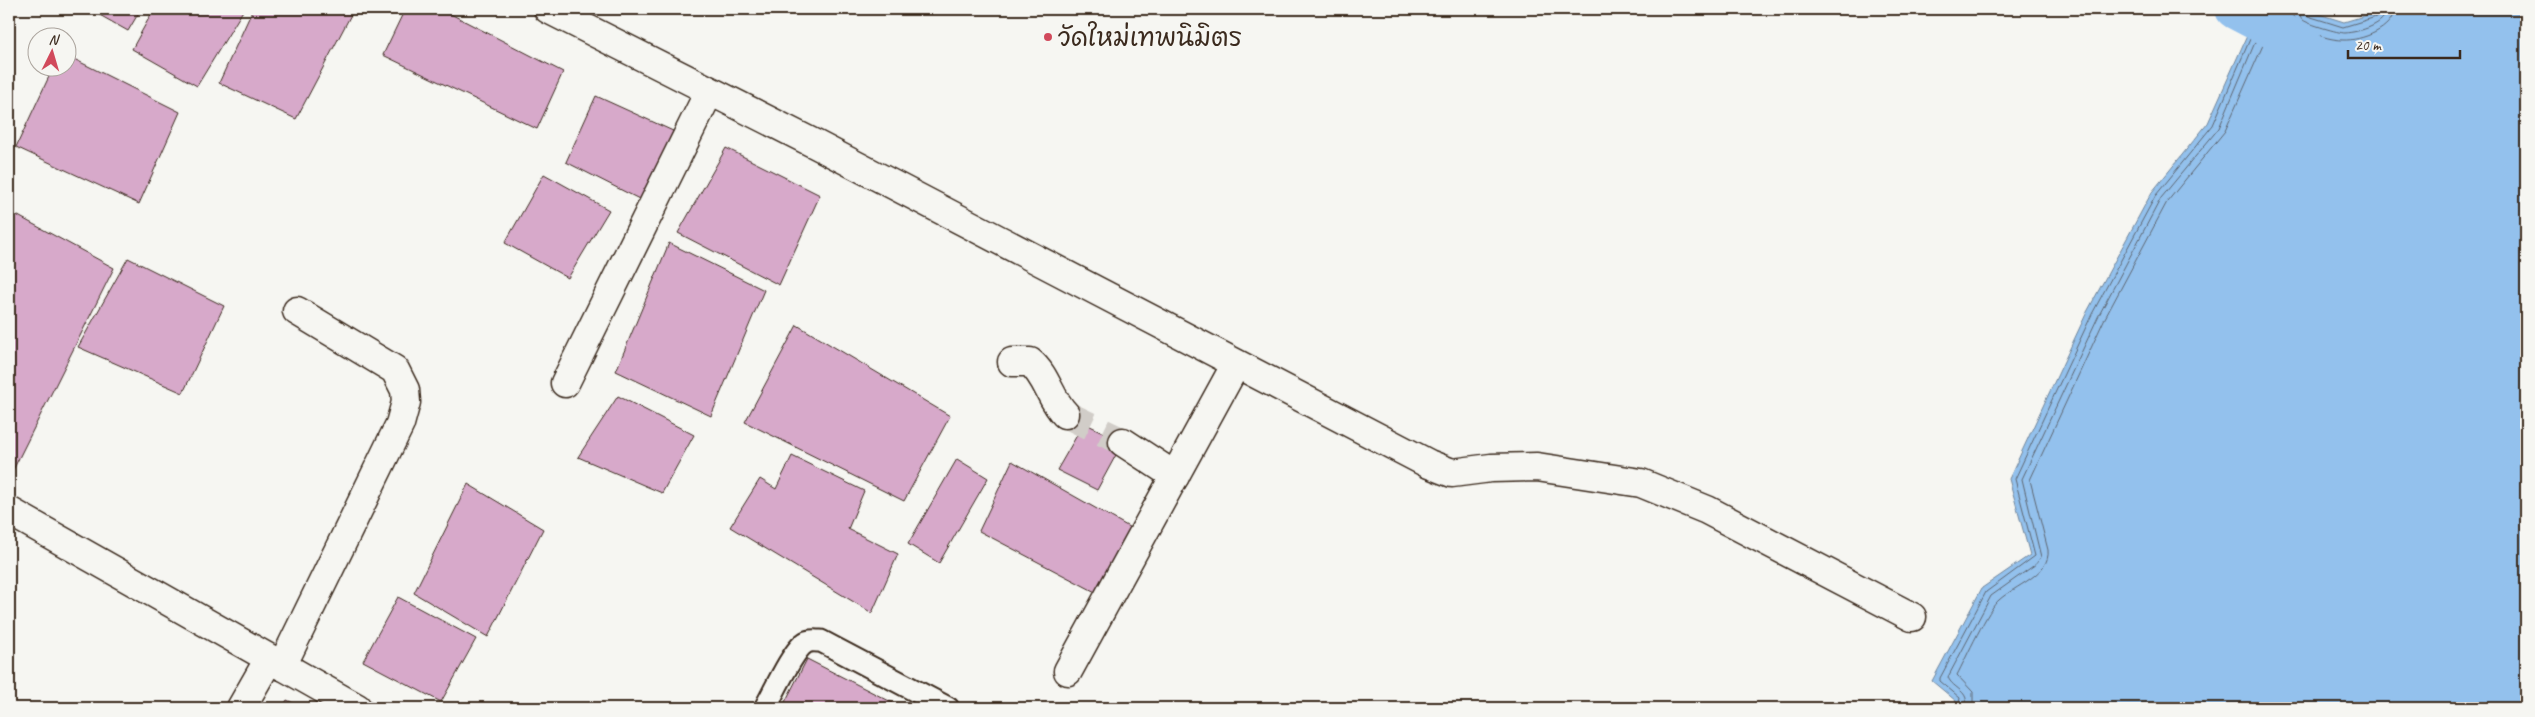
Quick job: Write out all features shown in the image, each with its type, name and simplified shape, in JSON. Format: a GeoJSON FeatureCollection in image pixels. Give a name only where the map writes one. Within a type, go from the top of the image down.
{"type":"FeatureCollection","features":[{"type":"Feature","properties":{"kind":"street"},"geometry":{"type":"LineString","coordinates":[[548,9],[826,150],[1429,464],[1452,473],[1491,468],[1537,467],[1641,483],[1707,510],[1912,617]]}},
{"type":"Feature","properties":{"kind":"street"},"geometry":{"type":"LineString","coordinates":[[565,384],[709,92]]}},
{"type":"Feature","properties":{"kind":"street"},"geometry":{"type":"LineString","coordinates":[[241,708],[275,663],[400,424],[406,402],[405,390],[395,370],[297,311]]}},
{"type":"Feature","properties":{"kind":"street"},"geometry":{"type":"LineString","coordinates":[[1012,362],[1030,362],[1036,367],[1058,407],[1065,414]]}},
{"type":"Feature","properties":{"kind":"street"},"geometry":{"type":"LineString","coordinates":[[1068,671],[1236,364]]}},
{"type":"Feature","properties":{"kind":"street"},"geometry":{"type":"LineString","coordinates":[[1123,442],[1175,476]]}},
{"type":"Feature","properties":{"kind":"street"},"geometry":{"type":"LineString","coordinates":[[9,511],[357,708]]}},
{"type":"Feature","properties":{"kind":"lane"},"geometry":{"type":"LineString","coordinates":[[765,708],[797,651],[805,643],[813,641],[821,642],[948,708]]}},
{"type":"Feature","properties":{"kind":"water"},"geometry":{"type":"Polygon","coordinates":[[[2259,9],[2303,9],[2344,22],[2374,13],[2376,9],[2526,9],[2526,708],[1953,708],[1956,701],[1932,681],[1982,588],[2030,555],[2009,479],[2087,312],[2152,192],[2208,123],[2259,9]]]}},
{"type":"Feature","properties":{"kind":"building"},"geometry":{"type":"Polygon","coordinates":[[[89,9],[141,9],[128,31],[89,9]]]}},
{"type":"Feature","properties":{"kind":"building"},"geometry":{"type":"Polygon","coordinates":[[[154,9],[244,9],[197,86],[132,49],[154,9]]]}},
{"type":"Feature","properties":{"kind":"building"},"geometry":{"type":"Polygon","coordinates":[[[253,9],[354,9],[296,119],[219,83],[253,9]]]}},
{"type":"Feature","properties":{"kind":"building"},"geometry":{"type":"Polygon","coordinates":[[[405,9],[441,9],[563,72],[537,129],[383,55],[405,9]]]}},
{"type":"Feature","properties":{"kind":"building"},"geometry":{"type":"Polygon","coordinates":[[[78,61],[180,112],[139,204],[16,147],[48,78],[78,78],[78,61]]]}},
{"type":"Feature","properties":{"kind":"building"},"geometry":{"type":"Polygon","coordinates":[[[596,96],[673,131],[653,206],[566,162],[596,96]]]}},
{"type":"Feature","properties":{"kind":"building"},"geometry":{"type":"Polygon","coordinates":[[[726,148],[820,195],[779,285],[678,233],[726,148]]]}},
{"type":"Feature","properties":{"kind":"building"},"geometry":{"type":"Polygon","coordinates":[[[544,174],[609,210],[568,278],[505,243],[544,174]]]}},
{"type":"Feature","properties":{"kind":"building"},"geometry":{"type":"Polygon","coordinates":[[[9,211],[114,268],[11,474],[9,473],[9,211]]]}},
{"type":"Feature","properties":{"kind":"building"},"geometry":{"type":"Polygon","coordinates":[[[669,243],[764,290],[711,416],[616,371],[669,243]]]}},
{"type":"Feature","properties":{"kind":"building"},"geometry":{"type":"Polygon","coordinates":[[[128,258],[224,306],[183,393],[78,347],[128,258]]]}},
{"type":"Feature","properties":{"kind":"building"},"geometry":{"type":"Polygon","coordinates":[[[797,325],[950,416],[904,501],[745,422],[797,325]]]}},
{"type":"Feature","properties":{"kind":"building"},"geometry":{"type":"Polygon","coordinates":[[[618,396],[694,435],[662,493],[578,457],[618,396]]]}},
{"type":"Feature","properties":{"kind":"building"},"geometry":{"type":"Polygon","coordinates":[[[1084,423],[1123,442],[1097,490],[1057,470],[1084,423]]]}},
{"type":"Feature","properties":{"kind":"building"},"geometry":{"type":"Polygon","coordinates":[[[792,456],[864,491],[848,529],[898,554],[872,613],[730,527],[760,479],[776,489],[792,456]]]}},
{"type":"Feature","properties":{"kind":"building"},"geometry":{"type":"Polygon","coordinates":[[[957,459],[988,478],[939,563],[908,544],[957,459]]]}},
{"type":"Feature","properties":{"kind":"building"},"geometry":{"type":"Polygon","coordinates":[[[1012,461],[1143,535],[1101,595],[979,531],[1012,461]]]}},
{"type":"Feature","properties":{"kind":"building"},"geometry":{"type":"Polygon","coordinates":[[[468,484],[543,529],[488,637],[414,593],[468,484]]]}},
{"type":"Feature","properties":{"kind":"building"},"geometry":{"type":"Polygon","coordinates":[[[398,597],[476,639],[441,702],[363,661],[398,597]]]}},
{"type":"Feature","properties":{"kind":"building"},"geometry":{"type":"Polygon","coordinates":[[[807,659],[903,708],[782,708],[807,659]]]}},
{"type":"Feature","properties":{"kind":"building"},"geometry":{"type":"Polygon","coordinates":[[[287,700],[303,708],[282,708],[287,700]]]}},
{"type":"Feature","properties":{"kind":"waterway"},"geometry":{"type":"LineString","coordinates":[[2235,9],[2302,44]]}},
{"type":"Feature","properties":{"kind":"tunnel"},"geometry":{"type":"LineString","coordinates":[[1065,414],[1123,442]]}},
{"type":"Feature","properties":{"kind":"place","name":"วัดใหม่เทพนิมิตร"},"geometry":{"type":"Point","coordinates":[1048,37]}}]}
